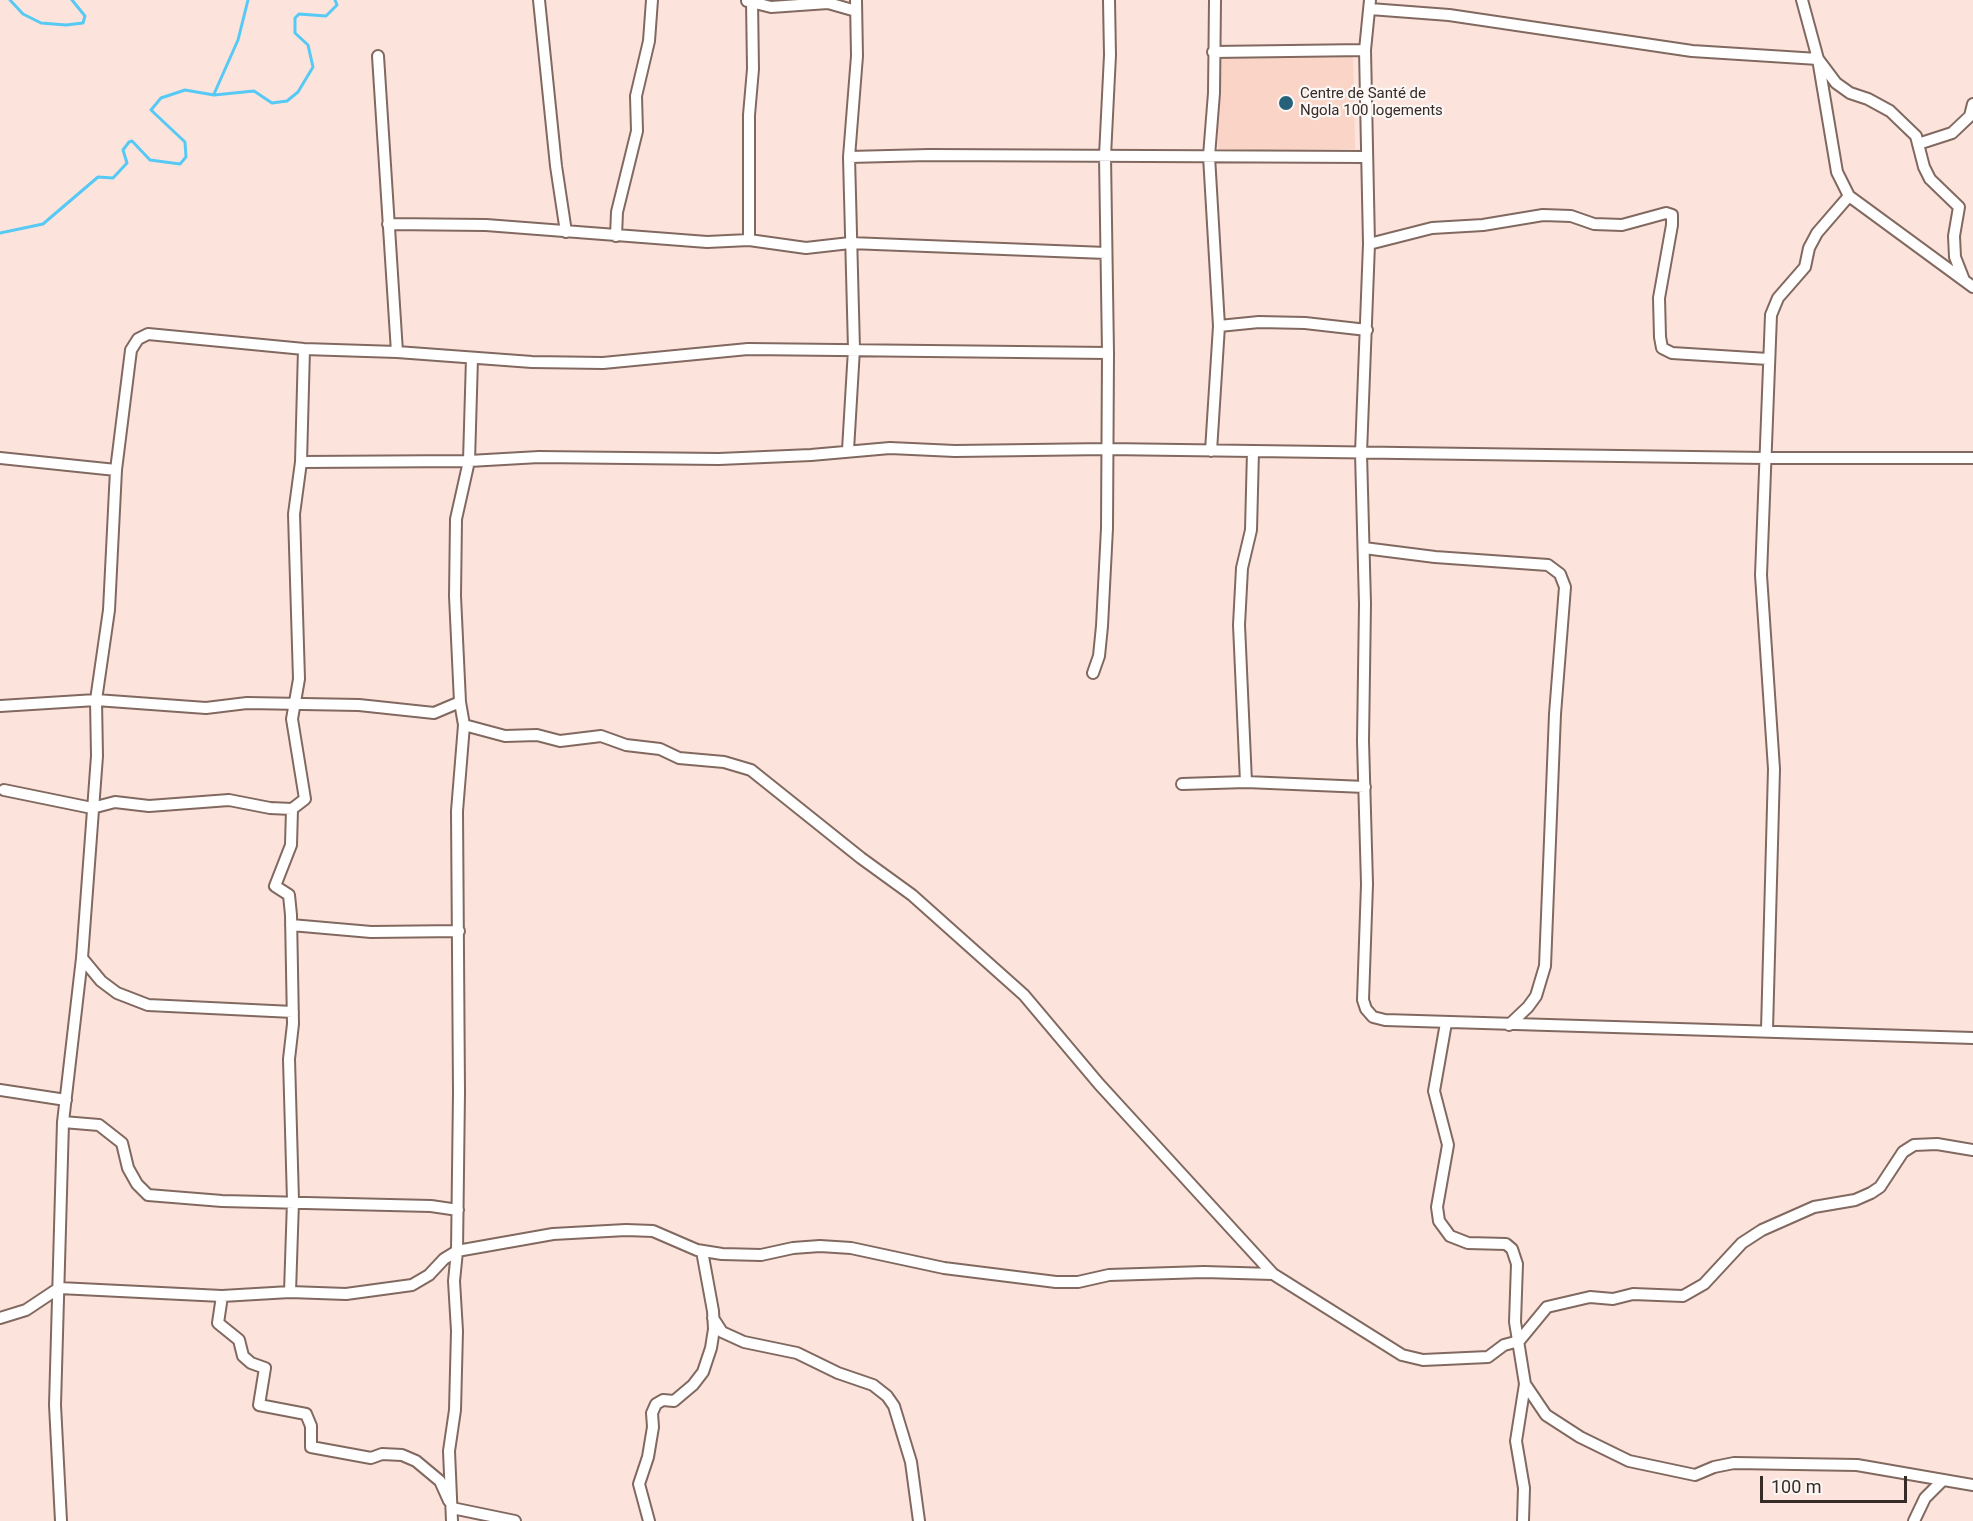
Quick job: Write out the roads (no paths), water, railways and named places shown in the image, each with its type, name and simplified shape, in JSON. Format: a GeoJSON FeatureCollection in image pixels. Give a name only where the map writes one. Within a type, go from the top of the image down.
{"type":"FeatureCollection","features":[{"type":"Feature","properties":{"kind":"street"},"geometry":{"type":"LineString","coordinates":[[538,0],[556,166],[566,232]]}},
{"type":"Feature","properties":{"kind":"street"},"geometry":{"type":"LineString","coordinates":[[616,236],[617,212],[638,131],[636,96],[649,41],[652,0]]}},
{"type":"Feature","properties":{"kind":"street"},"geometry":{"type":"LineString","coordinates":[[1093,673],[1099,656],[1104,600],[1108,353],[1105,156],[1110,0]]}},
{"type":"Feature","properties":{"kind":"street"},"geometry":{"type":"LineString","coordinates":[[1210,451],[1219,326],[1209,156],[1214,93],[1215,0]]}},
{"type":"Feature","properties":{"kind":"street"},"geometry":{"type":"LineString","coordinates":[[1802,0],[1818,59],[1837,172],[1849,196],[1968,284]]}},
{"type":"Feature","properties":{"kind":"street"},"geometry":{"type":"LineString","coordinates":[[749,240],[749,114],[753,69],[749,1],[771,6],[828,3],[856,6],[857,56],[849,158],[854,348],[848,450]]}},
{"type":"Feature","properties":{"kind":"street"},"geometry":{"type":"LineString","coordinates":[[1968,284],[1955,257],[1954,236],[1959,207],[1930,179],[1924,167],[1916,136],[1890,111],[1868,99],[1850,93],[1836,83],[1818,59],[1692,51],[1370,5],[1365,50],[1368,244],[1367,330],[1361,453],[1367,884],[1363,1000],[1366,1009],[1373,1017],[1385,1020],[1446,1023],[1767,1030],[1973,1038]]}},
{"type":"Feature","properties":{"kind":"street"},"geometry":{"type":"LineString","coordinates":[[1213,52],[1365,50]]}},
{"type":"Feature","properties":{"kind":"street"},"geometry":{"type":"LineString","coordinates":[[378,56],[397,351]]}},
{"type":"Feature","properties":{"kind":"street"},"geometry":{"type":"LineString","coordinates":[[1918,144],[1952,134],[1970,117],[1973,104]]}},
{"type":"Feature","properties":{"kind":"street"},"geometry":{"type":"LineString","coordinates":[[849,158],[1367,157]]}},
{"type":"Feature","properties":{"kind":"street"},"geometry":{"type":"LineString","coordinates":[[1767,1030],[1774,769],[1761,575],[1771,315],[1778,297],[1805,267],[1809,248],[1817,234],[1849,196]]}},
{"type":"Feature","properties":{"kind":"street"},"geometry":{"type":"LineString","coordinates":[[1368,244],[1432,228],[1483,225],[1543,215],[1571,216],[1594,224],[1622,225],[1666,213],[1672,215],[1672,225],[1659,298],[1662,348],[1672,353],[1768,359]]}},
{"type":"Feature","properties":{"kind":"street"},"geometry":{"type":"LineString","coordinates":[[388,224],[486,225],[707,243],[749,240],[806,248],[850,243],[1106,253]]}},
{"type":"Feature","properties":{"kind":"street"},"geometry":{"type":"LineString","coordinates":[[1219,326],[1259,322],[1305,322],[1367,330]]}},
{"type":"Feature","properties":{"kind":"street"},"geometry":{"type":"LineString","coordinates":[[62,1521],[55,1405],[63,1122],[82,958],[92,808],[98,756],[96,700],[109,610],[116,470],[131,350],[138,339],[148,334],[304,349],[397,351],[472,358],[603,363],[748,349],[854,348],[1108,353]]}},
{"type":"Feature","properties":{"kind":"street"},"geometry":{"type":"LineString","coordinates":[[4,790],[92,808],[115,802],[148,806],[229,800],[270,808],[292,809],[305,799],[292,719],[299,679],[294,514],[301,462],[304,349]]}},
{"type":"Feature","properties":{"kind":"street"},"geometry":{"type":"LineString","coordinates":[[454,1521],[449,1451],[454,1410],[457,1331],[454,1281],[458,1210],[458,811],[464,725],[460,702],[455,596],[456,519],[469,461],[472,358]]}},
{"type":"Feature","properties":{"kind":"street"},"geometry":{"type":"LineString","coordinates":[[301,462],[469,461],[560,457],[718,459],[811,455],[848,450],[1107,449],[1766,458],[1973,458]]}},
{"type":"Feature","properties":{"kind":"street"},"geometry":{"type":"LineString","coordinates":[[1246,782],[1239,625],[1242,568],[1251,530],[1253,450]]}},
{"type":"Feature","properties":{"kind":"street"},"geometry":{"type":"LineString","coordinates":[[0,458],[116,470]]}},
{"type":"Feature","properties":{"kind":"street"},"geometry":{"type":"LineString","coordinates":[[1364,548],[1435,557],[1548,565],[1560,574],[1566,587],[1555,714],[1545,966],[1536,996],[1509,1025]]}},
{"type":"Feature","properties":{"kind":"street"},"geometry":{"type":"LineString","coordinates":[[0,706],[96,700],[206,708],[247,703],[293,706],[359,705],[434,713],[460,702]]}},
{"type":"Feature","properties":{"kind":"street"},"geometry":{"type":"LineString","coordinates":[[464,725],[505,736],[537,735],[560,741],[601,736],[626,745],[660,749],[679,758],[733,763],[751,770],[861,858],[912,895],[1024,994],[1099,1084],[1273,1274],[1402,1355],[1431,1360],[1488,1357],[1504,1345],[1519,1341],[1547,1307],[1590,1297],[1613,1299],[1633,1294],[1683,1296],[1704,1284],[1742,1243],[1762,1230],[1814,1207],[1855,1200],[1871,1193],[1880,1187],[1903,1152],[1914,1145],[1937,1144],[1973,1150]]}},
{"type":"Feature","properties":{"kind":"street"},"geometry":{"type":"LineString","coordinates":[[1182,784],[1246,782],[1365,788]]}},
{"type":"Feature","properties":{"kind":"street"},"geometry":{"type":"LineString","coordinates":[[290,1292],[293,1201],[289,1059],[293,1012],[291,925],[289,895],[275,886],[291,845],[292,809]]}},
{"type":"Feature","properties":{"kind":"street"},"geometry":{"type":"LineString","coordinates":[[291,925],[371,932],[459,931]]}},
{"type":"Feature","properties":{"kind":"street"},"geometry":{"type":"LineString","coordinates":[[82,958],[101,981],[117,993],[148,1005],[293,1012]]}},
{"type":"Feature","properties":{"kind":"street"},"geometry":{"type":"LineString","coordinates":[[1446,1023],[1434,1091],[1448,1145],[1437,1207],[1439,1221],[1450,1236],[1468,1243],[1506,1244],[1512,1249],[1517,1264],[1515,1322],[1525,1384],[1516,1441],[1524,1488],[1523,1521]]}},
{"type":"Feature","properties":{"kind":"street"},"geometry":{"type":"LineString","coordinates":[[0,1090],[66,1100]]}},
{"type":"Feature","properties":{"kind":"street"},"geometry":{"type":"LineString","coordinates":[[63,1122],[99,1125],[122,1143],[128,1168],[137,1184],[148,1195],[193,1200],[431,1206],[458,1210]]}},
{"type":"Feature","properties":{"kind":"street"},"geometry":{"type":"LineString","coordinates":[[0,1318],[26,1310],[58,1288],[222,1296],[290,1292],[346,1294],[412,1285],[429,1275],[444,1259],[457,1251],[553,1234],[626,1230],[653,1231],[702,1251],[761,1255],[793,1248],[851,1248],[944,1268],[1056,1282],[1078,1282],[1109,1275],[1204,1272],[1273,1274]]}},
{"type":"Feature","properties":{"kind":"street"},"geometry":{"type":"LineString","coordinates":[[649,1521],[639,1484],[648,1456],[653,1427],[652,1413],[656,1404],[663,1400],[674,1401],[693,1385],[703,1372],[711,1348],[713,1318],[702,1251]]}},
{"type":"Feature","properties":{"kind":"street"},"geometry":{"type":"LineString","coordinates":[[222,1296],[218,1323],[239,1340],[243,1356],[251,1363],[265,1368],[259,1405],[306,1414],[310,1426],[311,1447],[370,1458],[382,1454],[402,1455],[416,1461],[440,1481],[452,1508]]}},
{"type":"Feature","properties":{"kind":"street"},"geometry":{"type":"LineString","coordinates":[[713,1318],[722,1332],[744,1341],[797,1353],[838,1373],[873,1385],[887,1396],[894,1406],[911,1462],[919,1521]]}},
{"type":"Feature","properties":{"kind":"street"},"geometry":{"type":"LineString","coordinates":[[1525,1384],[1546,1415],[1580,1437],[1629,1461],[1695,1475],[1714,1467],[1734,1463],[1857,1465],[1973,1485]]}},
{"type":"Feature","properties":{"kind":"street"},"geometry":{"type":"LineString","coordinates":[[1914,1521],[1925,1498],[1943,1480]]}},
{"type":"Feature","properties":{"kind":"street"},"geometry":{"type":"LineString","coordinates":[[452,1508],[515,1521]]}},
{"type":"Feature","properties":{"kind":"waterway"},"geometry":{"type":"LineString","coordinates":[[10,0],[23,14],[41,23],[66,25],[83,23],[85,16],[72,0]]}},
{"type":"Feature","properties":{"kind":"waterway"},"geometry":{"type":"LineString","coordinates":[[214,94],[238,40],[248,0]]}},
{"type":"Feature","properties":{"kind":"waterway"},"geometry":{"type":"LineString","coordinates":[[0,233],[43,224],[98,177],[113,178],[127,163],[123,150],[129,142],[132,141],[150,160],[180,164],[186,157],[185,142],[151,110],[161,98],[185,90],[214,95],[254,91],[272,103],[287,101],[298,92],[313,67],[308,45],[295,33],[295,18],[299,14],[326,16],[337,5],[335,0]]}},
{"type":"Feature","properties":{"kind":"place","name":"Centre de Santé de Ngola 100 logements"},"geometry":{"type":"Point","coordinates":[1286,103]}}]}
